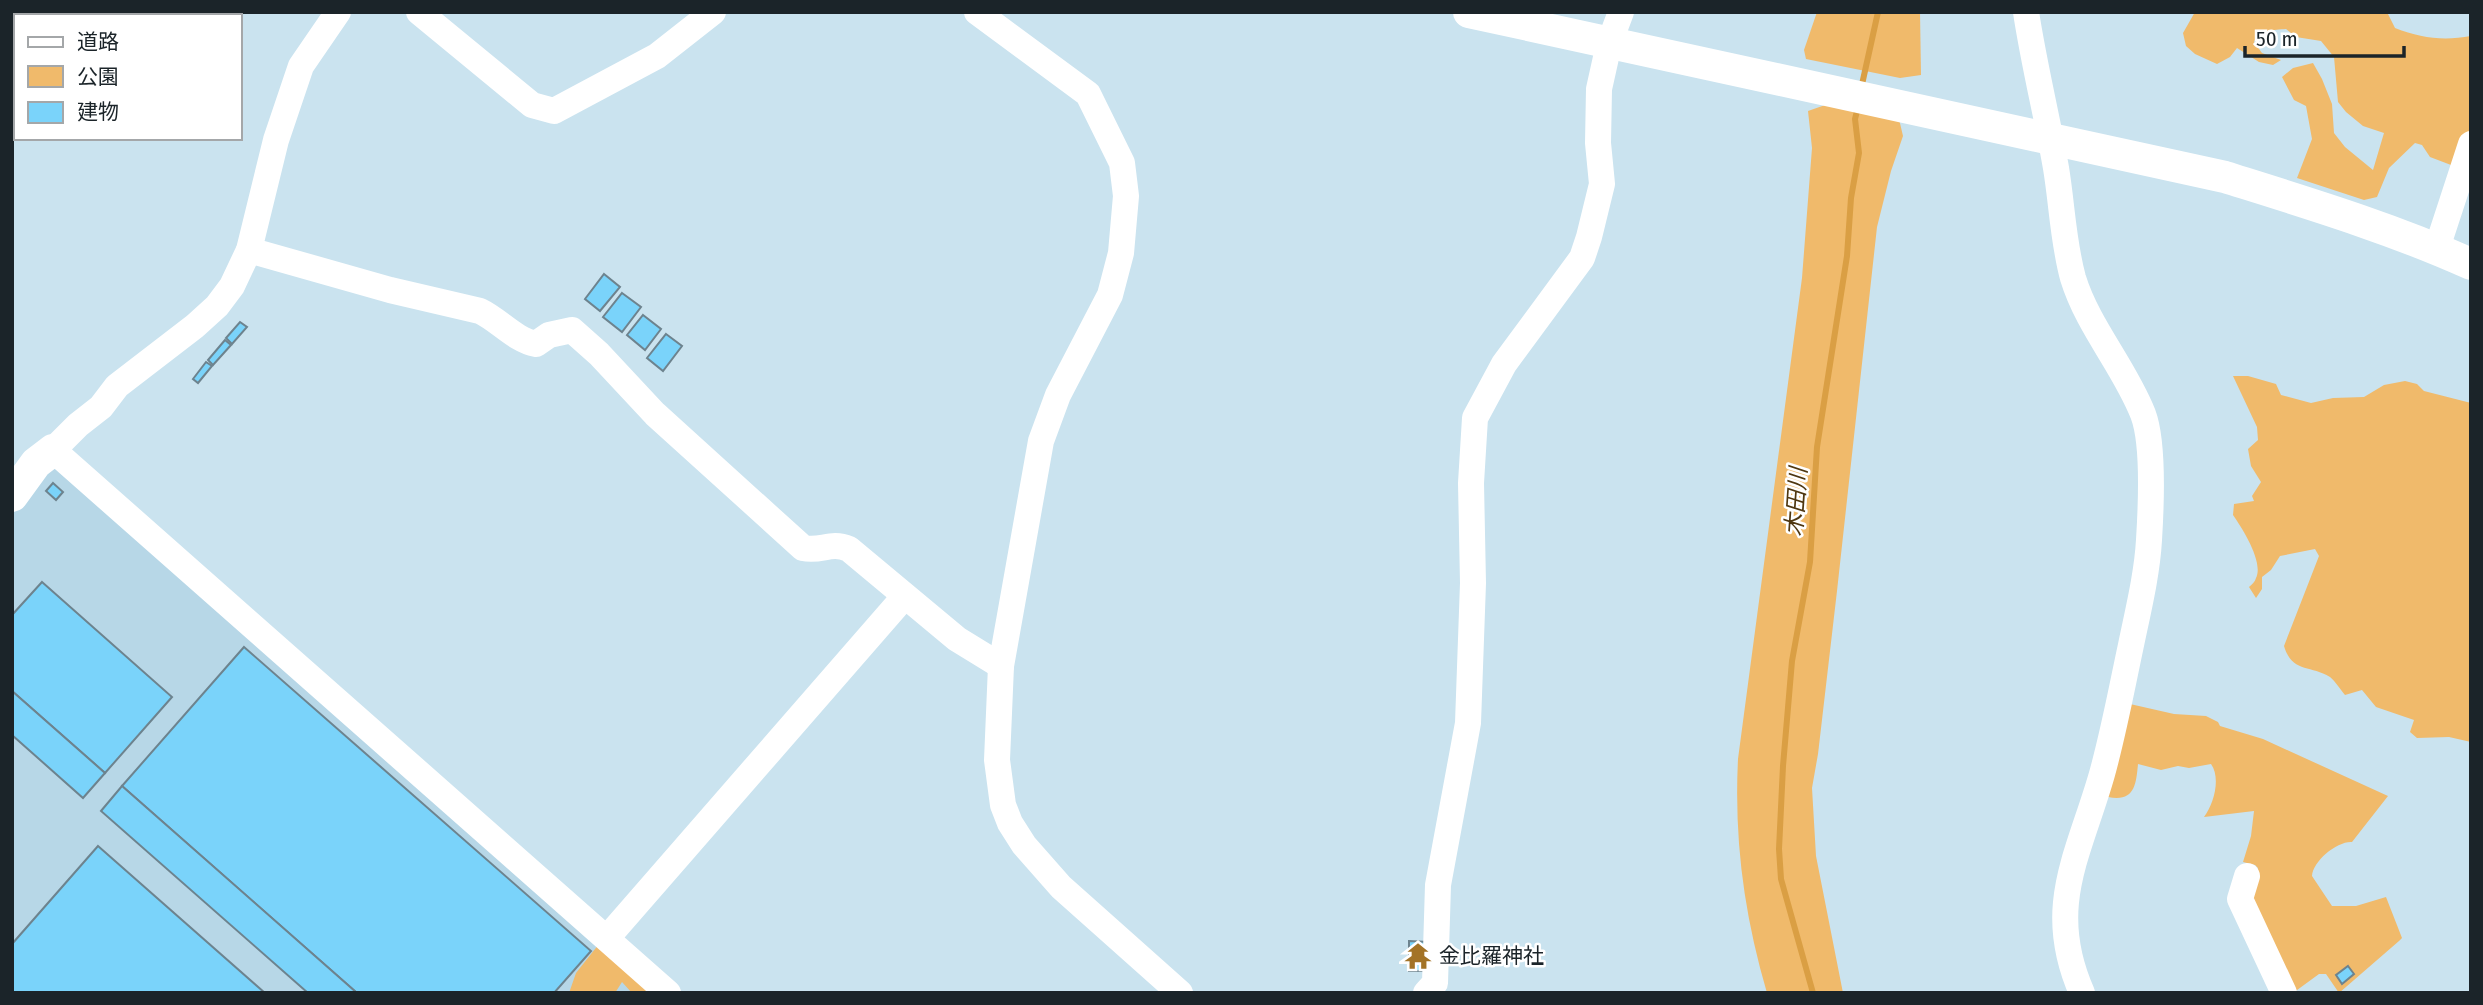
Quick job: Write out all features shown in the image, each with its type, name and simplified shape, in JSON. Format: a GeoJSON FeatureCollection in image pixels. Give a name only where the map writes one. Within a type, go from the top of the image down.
{"type":"FeatureCollection","features":[{"type":"Feature","properties":{"kind":"street"},"geometry":{"type":"LineString","coordinates":[[12,496],[36,463],[101,407],[117,386],[163,353],[217,306],[232,286],[249,250],[276,140],[301,66],[338,12]]}},
{"type":"Feature","properties":{"kind":"street"},"geometry":{"type":"LineString","coordinates":[[419,12],[531,105],[554,111],[657,56],[713,12]]}},
{"type":"Feature","properties":{"kind":"street"},"geometry":{"type":"LineString","coordinates":[[977,12],[1088,94],[1122,163],[1126,196],[1121,253],[1110,295],[1058,395],[1041,441],[1001,666],[998,774],[1003,805],[1010,823],[1033,856],[1061,887],[1180,993]]}},
{"type":"Feature","properties":{"kind":"street"},"geometry":{"type":"LineString","coordinates":[[1469,12],[2224,177],[2335,211],[2437,248],[2471,264]]}},
{"type":"Feature","properties":{"kind":"street"},"geometry":{"type":"LineString","coordinates":[[1426,993],[1435,982],[1438,885],[1468,723],[1473,583],[1471,484],[1475,418],[1504,364],[1582,258],[1602,184],[1598,143],[1599,89],[1609,44],[1620,12]]}},
{"type":"Feature","properties":{"kind":"street"},"geometry":{"type":"LineString","coordinates":[[2026,12],[2057,174],[2069,264],[2091,320],[2142,412],[2146,424],[2149,463],[2150,541],[2138,612],[2102,773],[2066,886],[2064,912],[2069,957],[2082,993]]}},
{"type":"Feature","properties":{"kind":"street"},"geometry":{"type":"LineString","coordinates":[[2437,248],[2471,144]]}},
{"type":"Feature","properties":{"kind":"street"},"geometry":{"type":"LineString","coordinates":[[249,250],[390,290],[480,311],[492,316],[528,342],[536,344],[549,335],[572,330],[655,414],[803,548],[814,550],[837,545],[849,550],[957,639],[1001,666]]}},
{"type":"Feature","properties":{"kind":"street"},"geometry":{"type":"LineString","coordinates":[[53,450],[668,993]]}},
{"type":"Feature","properties":{"kind":"street"},"geometry":{"type":"LineString","coordinates":[[607,938],[904,597]]}},
{"type":"Feature","properties":{"kind":"street"},"geometry":{"type":"LineString","coordinates":[[2246,876],[2240,899],[2284,993]]}},
{"type":"Feature","properties":{"kind":"shaded area"},"geometry":{"type":"Polygon","coordinates":[[[53,461],[653,993],[12,993],[12,513],[37,474],[53,461]]]}},
{"type":"Feature","properties":{"kind":"green space"},"geometry":{"type":"Polygon","coordinates":[[[1817,12],[1920,12],[1921,75],[1900,78],[1806,59],[1804,50],[1817,12]]]}},
{"type":"Feature","properties":{"kind":"green space"},"geometry":{"type":"Polygon","coordinates":[[[2195,12],[2387,12],[2395,28],[2414,34],[2432,38],[2471,36],[2471,144],[2451,165],[2430,157],[2422,145],[2415,143],[2389,168],[2377,197],[2364,200],[2297,178],[2312,139],[2306,106],[2294,100],[2282,77],[2293,68],[2313,63],[2332,104],[2334,133],[2345,147],[2373,170],[2384,133],[2363,126],[2338,102],[2334,57],[2321,41],[2296,37],[2286,29],[2267,31],[2259,35],[2254,42],[2262,53],[2281,60],[2273,65],[2259,62],[2237,48],[2230,57],[2217,64],[2195,54],[2186,46],[2183,33],[2195,12]]]}},
{"type":"Feature","properties":{"kind":"green space"},"geometry":{"type":"Polygon","coordinates":[[[1828,104],[1899,119],[1903,136],[1877,227],[1837,591],[1812,788],[1816,856],[1843,993],[1767,993],[1752,934],[1742,877],[1738,759],[1802,278],[1812,148],[1808,111],[1828,104]]]}},
{"type":"Feature","properties":{"kind":"green space"},"geometry":{"type":"Polygon","coordinates":[[[2233,376],[2248,376],[2276,384],[2281,395],[2311,403],[2333,398],[2364,397],[2384,385],[2405,381],[2417,384],[2424,391],[2471,403],[2471,742],[2449,737],[2417,738],[2410,732],[2414,720],[2376,707],[2362,690],[2345,695],[2330,677],[2297,665],[2287,655],[2284,646],[2319,556],[2315,549],[2280,556],[2271,570],[2262,577],[2262,589],[2256,598],[2249,587],[2256,579],[2258,571],[2255,554],[2233,515],[2234,504],[2254,501],[2252,496],[2261,482],[2251,466],[2248,449],[2258,440],[2257,427],[2233,376]]]}},
{"type":"Feature","properties":{"kind":"green space"},"geometry":{"type":"Polygon","coordinates":[[[2130,704],[2174,714],[2206,716],[2220,726],[2263,739],[2388,796],[2352,842],[2340,845],[2321,858],[2312,876],[2332,906],[2356,906],[2386,897],[2402,938],[2339,993],[2326,974],[2319,974],[2293,993],[2248,899],[2258,868],[2243,862],[2251,836],[2254,811],[2204,817],[2215,791],[2216,776],[2211,764],[2161,770],[2138,764],[2132,791],[2123,797],[2108,797],[2130,704]]]}},
{"type":"Feature","properties":{"kind":"green space"},"geometry":{"type":"Polygon","coordinates":[[[599,944],[652,993],[632,993],[622,982],[615,993],[569,993],[576,973],[599,944]]]}},
{"type":"Feature","properties":{"kind":"building"},"geometry":{"type":"Polygon","coordinates":[[[604,274],[620,287],[600,311],[585,299],[604,274]]]}},
{"type":"Feature","properties":{"kind":"building"},"geometry":{"type":"Polygon","coordinates":[[[622,293],[641,307],[622,332],[603,317],[622,293]]]}},
{"type":"Feature","properties":{"kind":"building"},"geometry":{"type":"Polygon","coordinates":[[[643,315],[661,329],[645,350],[627,335],[643,315]]]}},
{"type":"Feature","properties":{"kind":"building"},"geometry":{"type":"Polygon","coordinates":[[[240,322],[247,327],[232,344],[226,338],[240,322]]]}},
{"type":"Feature","properties":{"kind":"building"},"geometry":{"type":"Polygon","coordinates":[[[666,334],[682,346],[663,371],[647,358],[666,334]]]}},
{"type":"Feature","properties":{"kind":"building"},"geometry":{"type":"Polygon","coordinates":[[[225,340],[231,345],[213,365],[208,360],[225,340]]]}},
{"type":"Feature","properties":{"kind":"building"},"geometry":{"type":"Polygon","coordinates":[[[206,362],[212,366],[198,383],[193,379],[206,362]]]}},
{"type":"Feature","properties":{"kind":"building"},"geometry":{"type":"Polygon","coordinates":[[[53,483],[63,492],[56,500],[46,491],[53,483]]]}},
{"type":"Feature","properties":{"kind":"building"},"geometry":{"type":"Polygon","coordinates":[[[42,582],[172,697],[105,773],[12,691],[12,615],[42,582]]]}},
{"type":"Feature","properties":{"kind":"building"},"geometry":{"type":"Polygon","coordinates":[[[244,647],[591,951],[554,993],[357,993],[122,786],[244,647]]]}},
{"type":"Feature","properties":{"kind":"building"},"geometry":{"type":"Polygon","coordinates":[[[12,691],[105,773],[83,798],[12,735],[12,691]]]}},
{"type":"Feature","properties":{"kind":"building"},"geometry":{"type":"Polygon","coordinates":[[[122,786],[357,993],[308,993],[101,811],[122,786]]]}},
{"type":"Feature","properties":{"kind":"building"},"geometry":{"type":"Polygon","coordinates":[[[98,846],[265,993],[12,993],[12,944],[98,846]]]}},
{"type":"Feature","properties":{"kind":"building","name":"金比羅神社"},"geometry":{"type":"Polygon","coordinates":[[[1409,941],[1428,942],[1427,971],[1409,971],[1409,941]]]}},
{"type":"Feature","properties":{"kind":"building"},"geometry":{"type":"Polygon","coordinates":[[[2348,966],[2354,974],[2342,984],[2336,975],[2348,966]]]}},
{"type":"Feature","properties":{"kind":"waterway","name":"木田川"},"geometry":{"type":"LineString","coordinates":[[1861,89],[1878,12]]}},
{"type":"Feature","properties":{"kind":"waterway","name":"木田川"},"geometry":{"type":"LineString","coordinates":[[1813,993],[1781,879],[1779,849],[1783,766],[1792,661],[1810,562],[1817,447],[1847,256],[1851,198],[1859,153],[1855,119],[1858,107]]}},
{"type":"Feature","properties":{"kind":"place","name":"金比羅神社"},"geometry":{"type":"Point","coordinates":[1418,956]}}]}
